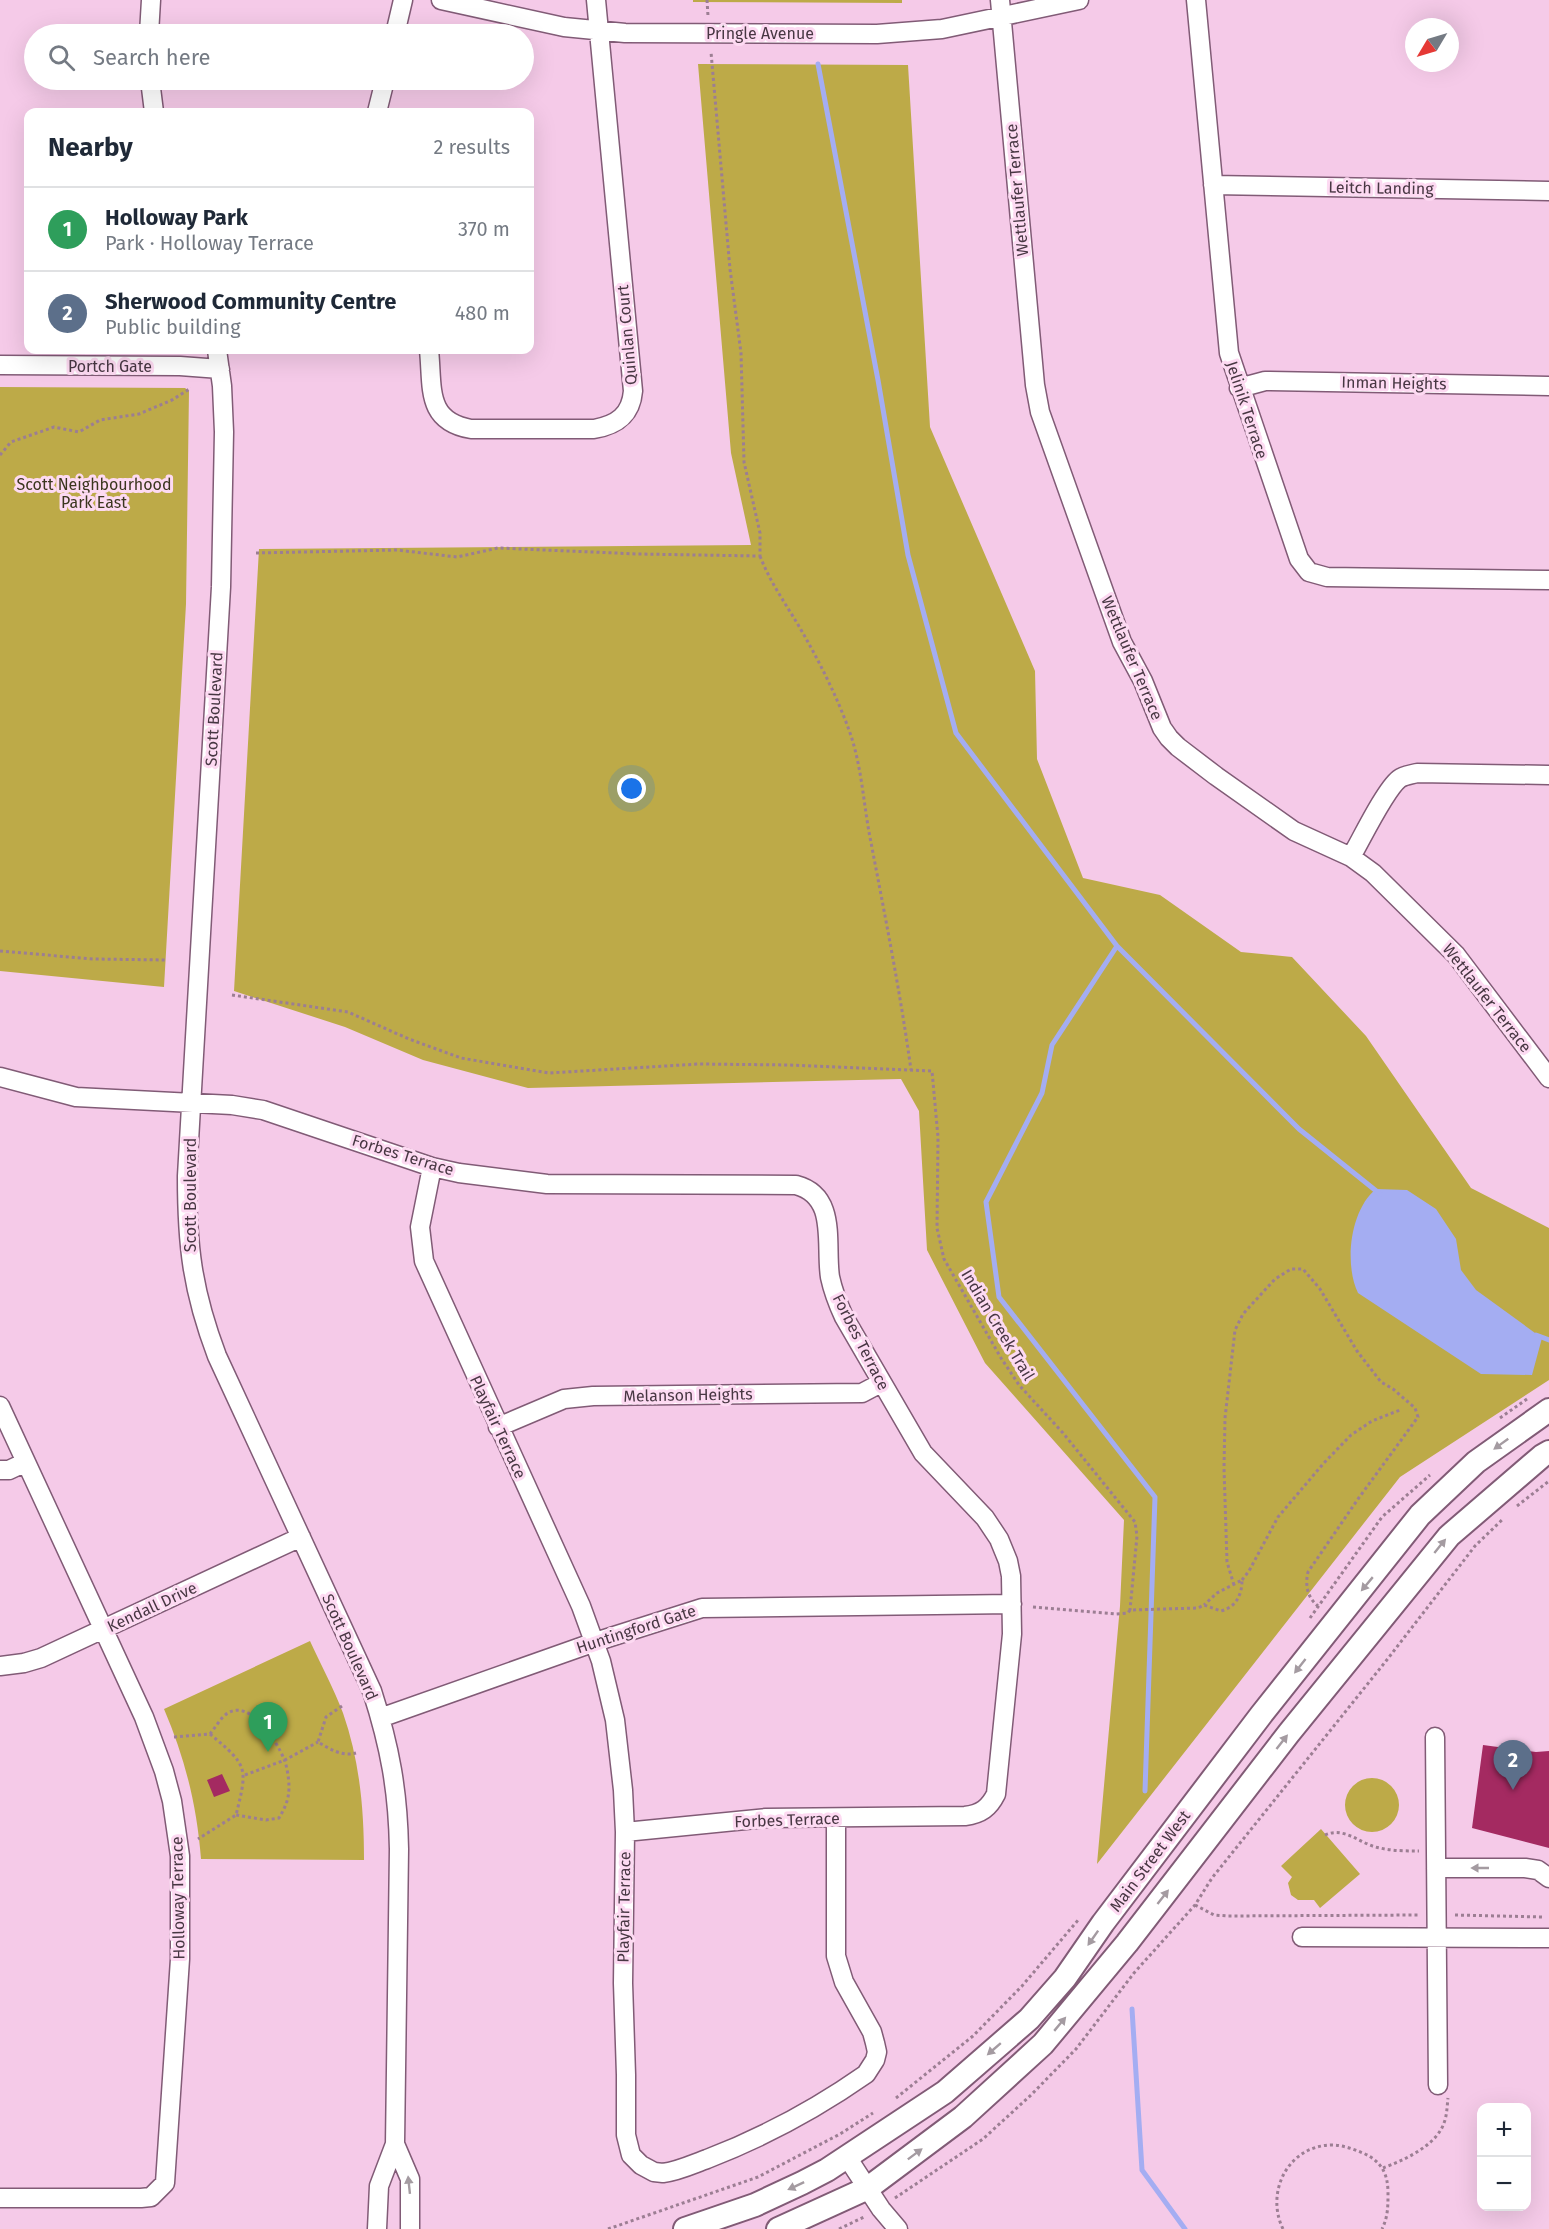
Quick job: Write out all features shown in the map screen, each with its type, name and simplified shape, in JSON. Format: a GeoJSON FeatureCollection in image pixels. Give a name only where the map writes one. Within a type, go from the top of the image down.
{"type":"FeatureCollection","features":[{"type":"Feature","properties":{"kind":"main road","name":"Main Street West"},"geometry":{"type":"LineString","coordinates":[[685,2229],[754,2205],[793,2188],[847,2157],[945,2092],[1029,2019],[1065,1978],[1103,1923],[1336,1620],[1420,1515],[1541,1403]]}},
{"type":"Feature","properties":{"kind":"main road","name":"Main Street West"},"geometry":{"type":"LineString","coordinates":[[778,2229],[868,2188],[963,2117],[1043,2044],[1128,1943],[1302,1717],[1449,1536],[1549,1452]]}},
{"type":"Feature","properties":{"kind":"street"},"geometry":{"type":"LineString","coordinates":[[150,24],[151,0]]}},
{"type":"Feature","properties":{"kind":"street"},"geometry":{"type":"LineString","coordinates":[[397,24],[403,0]]}},
{"type":"Feature","properties":{"kind":"street","name":"Pringle Avenue"},"geometry":{"type":"LineString","coordinates":[[441,0],[564,27],[599,31],[877,34],[922,32],[1000,9],[1079,0]]}},
{"type":"Feature","properties":{"kind":"street","name":"Quinlan Court"},"geometry":{"type":"LineString","coordinates":[[429,354],[435,405],[440,415],[459,427],[471,429],[594,429],[621,420],[630,407],[633,391],[596,0]]}},
{"type":"Feature","properties":{"kind":"street","name":"Jelinik Terrace"},"geometry":{"type":"LineString","coordinates":[[1196,0],[1226,337],[1239,388],[1299,559],[1309,572],[1327,577],[1549,580]]}},
{"type":"Feature","properties":{"kind":"street","name":"Wettlaufer Terrace"},"geometry":{"type":"LineString","coordinates":[[1000,9],[1035,385],[1040,412],[1122,642],[1143,681],[1162,728],[1178,747],[1294,831],[1351,857],[1392,890],[1456,955],[1549,1078]]}},
{"type":"Feature","properties":{"kind":"street"},"geometry":{"type":"LineString","coordinates":[[151,90],[154,108]]}},
{"type":"Feature","properties":{"kind":"street"},"geometry":{"type":"LineString","coordinates":[[378,108],[382,90]]}},
{"type":"Feature","properties":{"kind":"street","name":"Leitch Landing"},"geometry":{"type":"LineString","coordinates":[[1213,185],[1549,191]]}},
{"type":"Feature","properties":{"kind":"street","name":"Scott Boulevard"},"geometry":{"type":"LineString","coordinates":[[218,354],[224,432],[221,587],[192,1103],[187,1223],[190,1261],[200,1307],[217,1356],[372,1691],[394,1774],[399,1817],[395,2144],[379,2186],[377,2229]]}},
{"type":"Feature","properties":{"kind":"street","name":"Portch Gate"},"geometry":{"type":"LineString","coordinates":[[0,365],[180,366],[220,369]]}},
{"type":"Feature","properties":{"kind":"street","name":"Inman Heights"},"geometry":{"type":"LineString","coordinates":[[1239,388],[1264,381],[1549,386]]}},
{"type":"Feature","properties":{"kind":"street"},"geometry":{"type":"LineString","coordinates":[[1351,857],[1386,795],[1394,783],[1405,776],[1417,773],[1549,775]]}},
{"type":"Feature","properties":{"kind":"street","name":"Forbes Terrace"},"geometry":{"type":"LineString","coordinates":[[0,1077],[76,1097],[232,1105],[275,1113],[432,1167],[459,1173],[547,1184],[785,1184],[805,1188],[818,1198],[826,1213],[828,1261],[834,1295],[844,1317],[923,1453],[985,1518],[999,1539],[1008,1561],[1012,1635],[996,1794],[988,1807],[974,1815],[965,1816],[766,1818],[626,1832]]}},
{"type":"Feature","properties":{"kind":"street","name":"Playfair Terrace"},"geometry":{"type":"LineString","coordinates":[[432,1167],[420,1227],[424,1261],[581,1606],[595,1642],[615,1720],[626,1832],[623,1983],[626,2135],[631,2155],[641,2165],[654,2172],[663,2173],[723,2153],[775,2130],[837,2095],[866,2074],[875,2060],[877,2052],[872,2032],[844,1982],[836,1956],[836,1818]]}},
{"type":"Feature","properties":{"kind":"street","name":"Melanson Heights"},"geometry":{"type":"LineString","coordinates":[[498,1427],[564,1399],[593,1396],[862,1393],[881,1383]]}},
{"type":"Feature","properties":{"kind":"street","name":"Holloway Terrace"},"geometry":{"type":"LineString","coordinates":[[0,1406],[144,1717],[164,1771],[172,1801],[180,1856],[180,1959],[165,2183],[151,2197],[141,2198],[0,2198]]}},
{"type":"Feature","properties":{"kind":"street"},"geometry":{"type":"LineString","coordinates":[[0,1470],[9,1470],[26,1462]]}},
{"type":"Feature","properties":{"kind":"street","name":"Kendall Drive"},"geometry":{"type":"LineString","coordinates":[[0,1666],[41,1658],[301,1537]]}},
{"type":"Feature","properties":{"kind":"street","name":"Huntingford Gate"},"geometry":{"type":"LineString","coordinates":[[380,1718],[595,1642],[702,1608],[1012,1604]]}},
{"type":"Feature","properties":{"kind":"street"},"geometry":{"type":"LineString","coordinates":[[1435,1737],[1436,1914],[1443,2089]]}},
{"type":"Feature","properties":{"kind":"street"},"geometry":{"type":"LineString","coordinates":[[1436,1860],[1538,1870],[1549,1878]]}},
{"type":"Feature","properties":{"kind":"street"},"geometry":{"type":"LineString","coordinates":[[1302,1937],[1549,1938]]}},
{"type":"Feature","properties":{"kind":"street","name":"Scott Boulevard"},"geometry":{"type":"LineString","coordinates":[[395,2144],[410,2179],[410,2229]]}},
{"type":"Feature","properties":{"kind":"street"},"geometry":{"type":"LineString","coordinates":[[847,2157],[881,2209],[898,2229]]}},
{"type":"Feature","properties":{"kind":"path"},"geometry":{"type":"LineString","coordinates":[[0,455],[11,442],[54,427],[79,432],[100,420],[139,414],[172,400],[191,388]]}},
{"type":"Feature","properties":{"kind":"path"},"geometry":{"type":"LineString","coordinates":[[232,995],[348,1012],[409,1039],[461,1058],[549,1073],[699,1064],[911,1070],[902,1004],[885,925],[862,780],[850,732],[828,679],[778,594],[760,556]]}},
{"type":"Feature","properties":{"kind":"path"},"geometry":{"type":"LineString","coordinates":[[0,951],[93,959],[167,960]]}},
{"type":"Feature","properties":{"kind":"path","name":"Indian Creek Trail"},"geometry":{"type":"LineString","coordinates":[[911,1070],[932,1071],[938,1137],[937,1228],[944,1259],[1019,1385],[1063,1433],[1135,1522],[1137,1536],[1130,1610]]}},
{"type":"Feature","properties":{"kind":"path"},"geometry":{"type":"LineString","coordinates":[[1234,1585],[1227,1562],[1224,1468],[1225,1418],[1235,1330],[1243,1314],[1275,1279],[1291,1269],[1303,1269],[1320,1289],[1357,1351],[1381,1382],[1415,1408],[1418,1417],[1308,1572],[1305,1586],[1313,1602],[1336,1620]]}},
{"type":"Feature","properties":{"kind":"path"},"geometry":{"type":"LineString","coordinates":[[1498,1419],[1516,1405],[1541,1403]]}},
{"type":"Feature","properties":{"kind":"path"},"geometry":{"type":"LineString","coordinates":[[1033,1607],[1116,1614],[1128,1613],[1130,1610],[1198,1608],[1204,1605],[1217,1593],[1242,1580],[1249,1572],[1278,1517],[1351,1435],[1400,1410]]}},
{"type":"Feature","properties":{"kind":"path"},"geometry":{"type":"LineString","coordinates":[[1305,1625],[1382,1517],[1434,1471]]}},
{"type":"Feature","properties":{"kind":"path"},"geometry":{"type":"LineString","coordinates":[[1204,1605],[1221,1611],[1227,1609],[1242,1593],[1242,1580]]}},
{"type":"Feature","properties":{"kind":"path"},"geometry":{"type":"LineString","coordinates":[[244,1775],[285,1760],[318,1742],[326,1717],[342,1706]]}},
{"type":"Feature","properties":{"kind":"path"},"geometry":{"type":"LineString","coordinates":[[174,1737],[210,1734],[228,1713],[240,1710],[250,1712],[258,1719],[285,1760],[289,1787],[287,1805],[279,1818],[266,1820],[236,1815],[198,1839]]}},
{"type":"Feature","properties":{"kind":"path"},"geometry":{"type":"LineString","coordinates":[[210,1734],[241,1764],[244,1775],[236,1815]]}},
{"type":"Feature","properties":{"kind":"path"},"geometry":{"type":"LineString","coordinates":[[318,1742],[334,1751],[350,1755],[356,1753]]}},
{"type":"Feature","properties":{"kind":"path"},"geometry":{"type":"LineString","coordinates":[[1325,1835],[1334,1832],[1343,1833],[1378,1848],[1436,1860]]}},
{"type":"Feature","properties":{"kind":"path"},"geometry":{"type":"LineString","coordinates":[[1195,1905],[1214,1915],[1228,1916],[1436,1914],[1543,1917]]}},
{"type":"Feature","properties":{"kind":"path"},"geometry":{"type":"LineString","coordinates":[[890,2102],[973,2036],[1022,1986],[1079,1918]]}},
{"type":"Feature","properties":{"kind":"path"},"geometry":{"type":"LineString","coordinates":[[1383,2168],[1419,2150],[1444,2125],[1443,2089]]}},
{"type":"Feature","properties":{"kind":"path"},"geometry":{"type":"LineString","coordinates":[[608,2229],[758,2178],[840,2134],[880,2108]]}},
{"type":"Feature","properties":{"kind":"path"},"geometry":{"type":"LineString","coordinates":[[1283,2229],[1276,2210],[1277,2187],[1287,2167],[1306,2151],[1319,2146],[1346,2147],[1372,2157],[1383,2168],[1388,2181],[1389,2207],[1382,2229]]}},
{"type":"Feature","properties":{"kind":"green space"},"geometry":{"type":"Polygon","coordinates":[[[693,0],[902,0],[902,3],[693,2],[693,0]]]}},
{"type":"Feature","properties":{"kind":"green space"},"geometry":{"type":"Polygon","coordinates":[[[698,64],[908,65],[930,427],[1035,671],[1037,759],[1083,878],[1160,895],[1241,952],[1292,957],[1366,1036],[1471,1188],[1549,1228],[1549,1380],[1400,1477],[1097,1864],[1120,1606],[1124,1520],[985,1363],[927,1250],[919,1111],[901,1079],[528,1088],[423,1060],[345,1027],[234,991],[259,549],[751,545],[731,453],[698,64]]]}},
{"type":"Feature","properties":{"kind":"green space","name":"Scott Neighbourhood Park East"},"geometry":{"type":"Polygon","coordinates":[[[0,387],[185,388],[189,391],[186,604],[164,987],[0,971],[0,387]]]}},
{"type":"Feature","properties":{"kind":"green space"},"geometry":{"type":"Polygon","coordinates":[[[310,1641],[349,1731],[362,1804],[364,1860],[201,1859],[189,1782],[164,1709],[310,1641]]]}},
{"type":"Feature","properties":{"kind":"green space"},"geometry":{"type":"Polygon","coordinates":[[[1367,1778],[1377,1778],[1387,1782],[1395,1790],[1399,1805],[1395,1820],[1387,1828],[1377,1832],[1367,1832],[1357,1828],[1349,1820],[1345,1810],[1345,1800],[1349,1790],[1357,1782],[1367,1778]]]}},
{"type":"Feature","properties":{"kind":"green space"},"geometry":{"type":"Polygon","coordinates":[[[1321,1829],[1360,1874],[1320,1908],[1314,1900],[1298,1900],[1291,1895],[1288,1883],[1292,1877],[1281,1866],[1321,1829]]]}},
{"type":"Feature","properties":{"kind":"water"},"geometry":{"type":"Polygon","coordinates":[[[1376,1189],[1407,1190],[1436,1209],[1456,1239],[1461,1270],[1476,1290],[1542,1338],[1532,1375],[1481,1374],[1358,1293],[1351,1267],[1352,1238],[1360,1210],[1376,1189]]]}},
{"type":"Feature","properties":{"kind":"building"},"geometry":{"type":"Polygon","coordinates":[[[1483,1745],[1536,1752],[1549,1751],[1549,1848],[1472,1828],[1483,1745]]]}},
{"type":"Feature","properties":{"kind":"building"},"geometry":{"type":"Polygon","coordinates":[[[222,1774],[230,1791],[214,1797],[207,1780],[222,1774]]]}},
{"type":"Feature","properties":{"kind":"waterway"},"geometry":{"type":"LineString","coordinates":[[818,64],[878,380],[908,555],[956,733],[1117,946],[1299,1129],[1380,1194]]}},
{"type":"Feature","properties":{"kind":"waterway"},"geometry":{"type":"LineString","coordinates":[[1117,946],[1052,1045],[1042,1093],[986,1202],[999,1297],[1155,1497],[1145,1791]]}},
{"type":"Feature","properties":{"kind":"waterway"},"geometry":{"type":"LineString","coordinates":[[1536,1335],[1549,1340]]}},
{"type":"Feature","properties":{"kind":"waterway"},"geometry":{"type":"LineString","coordinates":[[1132,2009],[1142,2170],[1185,2229]]}},
{"type":"Feature","properties":{"kind":"place","name":"Holloway Park"},"geometry":{"type":"Point","coordinates":[268,1752]}},
{"type":"Feature","properties":{"kind":"place","name":"Sherwood Community Centre"},"geometry":{"type":"Point","coordinates":[1513,1790]}}]}
